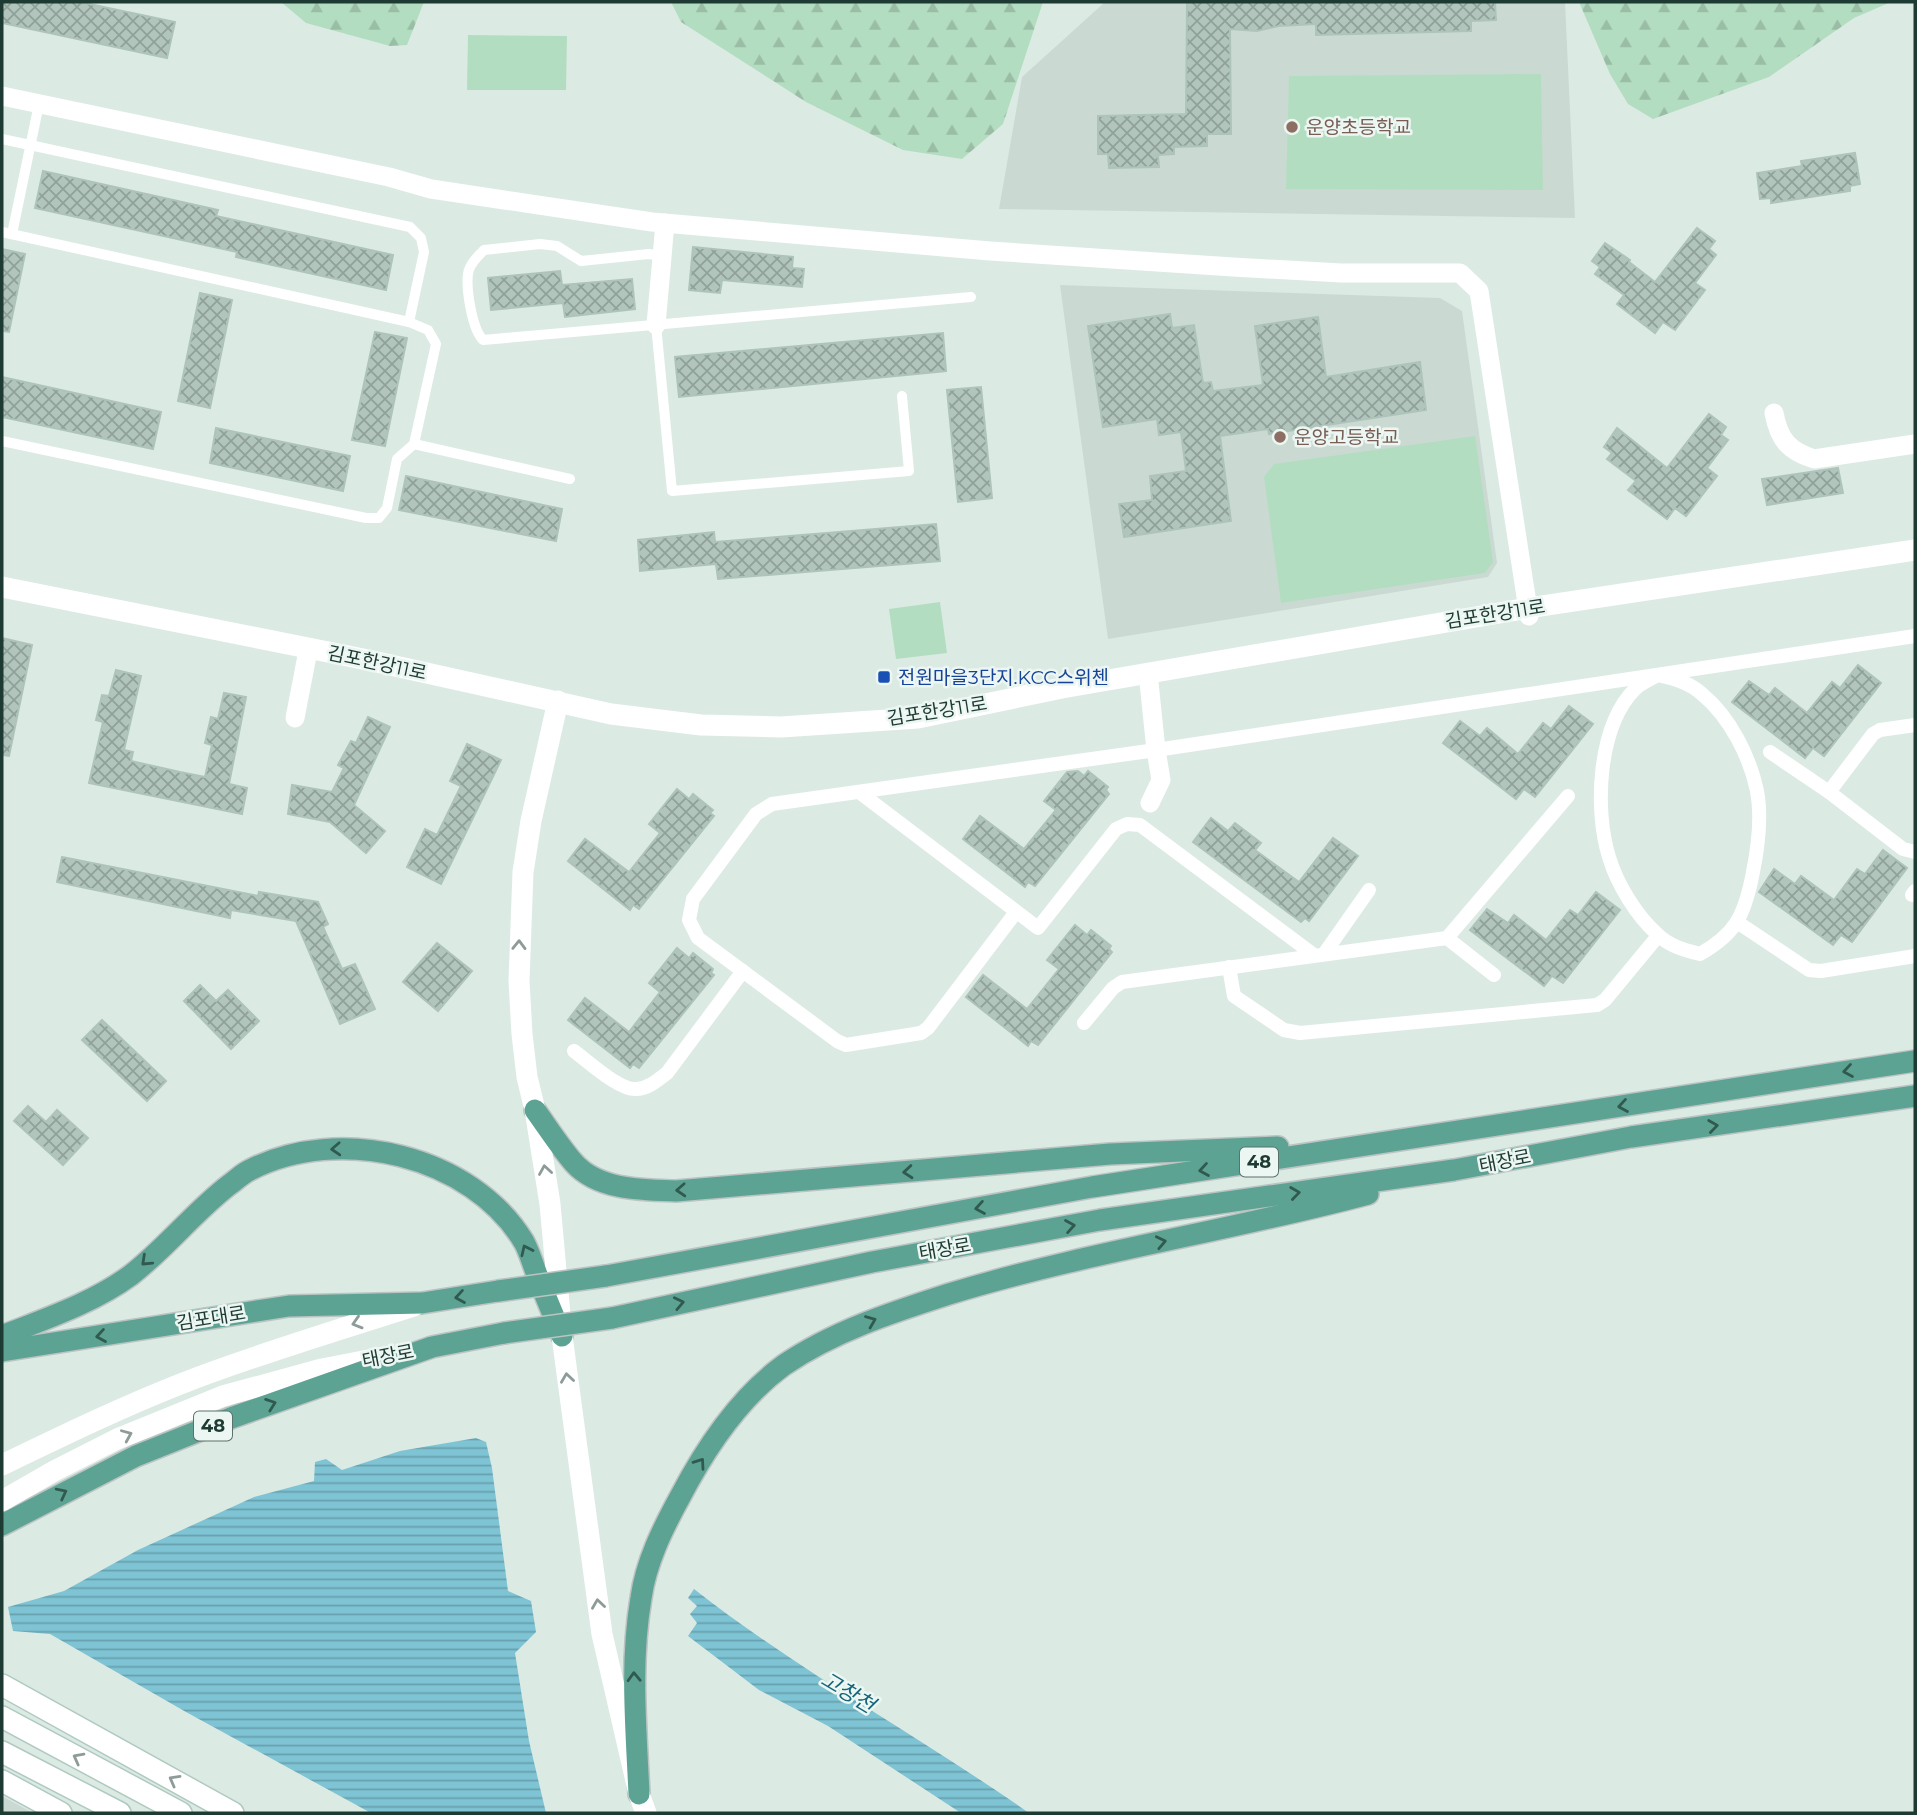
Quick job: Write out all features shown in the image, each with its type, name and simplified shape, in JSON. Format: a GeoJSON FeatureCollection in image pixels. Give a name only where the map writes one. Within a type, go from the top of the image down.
{"type":"FeatureCollection","features":[{"type":"Feature","properties":{"kind":"main road","name":"태장로"},"geometry":{"type":"LineString","coordinates":[[422,1303],[606,1276],[1091,1187],[1915,1061]]}},
{"type":"Feature","properties":{"kind":"main road","name":"태장로"},"geometry":{"type":"LineString","coordinates":[[432,1347],[504,1333],[612,1318],[872,1262],[1100,1220],[1454,1170],[1631,1137],[1915,1096]]}},
{"type":"Feature","properties":{"kind":"main road"},"geometry":{"type":"LineString","coordinates":[[535,1110],[576,1165],[600,1180],[631,1189],[676,1191],[1110,1154],[1392,1142]]}},
{"type":"Feature","properties":{"kind":"main road"},"geometry":{"type":"LineString","coordinates":[[2,1336],[90,1299],[131,1275],[213,1198],[250,1170],[294,1154],[338,1148],[375,1150],[410,1158],[447,1173],[481,1196],[505,1218],[524,1243],[562,1336]]}},
{"type":"Feature","properties":{"kind":"main road"},"geometry":{"type":"LineString","coordinates":[[642,1803],[633,1662],[641,1595],[659,1537],[690,1477],[730,1419],[755,1390],[784,1365],[831,1338],[891,1313],[1002,1278],[1286,1216],[1454,1170]]}},
{"type":"Feature","properties":{"kind":"main road","name":"김포대로"},"geometry":{"type":"LineString","coordinates":[[2,1351],[289,1306],[422,1303]]}},
{"type":"Feature","properties":{"kind":"main road","name":"48"},"geometry":{"type":"LineString","coordinates":[[2,1525],[136,1456],[231,1418],[432,1347]]}},
{"type":"Feature","properties":{"kind":"street"},"geometry":{"type":"LineString","coordinates":[[2,96],[389,177],[431,189],[665,223],[1004,252],[1247,268],[1341,273],[1460,273],[1479,291],[1529,612]]}},
{"type":"Feature","properties":{"kind":"street"},"geometry":{"type":"LineString","coordinates":[[656,324],[665,223]]}},
{"type":"Feature","properties":{"kind":"street"},"geometry":{"type":"LineString","coordinates":[[1774,414],[1777,430],[1786,444],[1800,455],[1814,459],[1915,449]]}},
{"type":"Feature","properties":{"kind":"street","name":"김포한강11로"},"geometry":{"type":"LineString","coordinates":[[2,587],[557,706],[607,721],[694,733],[779,736],[920,725],[1149,677],[1915,550]]}},
{"type":"Feature","properties":{"kind":"street","name":"김포한강11로"},"geometry":{"type":"LineString","coordinates":[[1529,612],[1915,559]]}},
{"type":"Feature","properties":{"kind":"street","name":"김포한강11로"},"geometry":{"type":"LineString","coordinates":[[2,594],[557,706]]}},
{"type":"Feature","properties":{"kind":"street"},"geometry":{"type":"LineString","coordinates":[[1016,912],[928,1028],[921,1033],[846,1045],[698,938],[689,920],[694,899],[757,814],[772,804],[1156,750],[1915,636]]}},
{"type":"Feature","properties":{"kind":"street"},"geometry":{"type":"LineString","coordinates":[[295,718],[307,656]]}},
{"type":"Feature","properties":{"kind":"street"},"geometry":{"type":"LineString","coordinates":[[1658,675],[1677,679],[1702,693],[1720,713],[1749,763],[1757,793],[1756,857],[1749,889],[1737,922],[1720,942],[1700,954],[1676,948],[1658,936],[1624,891],[1609,858],[1602,820],[1601,775],[1609,738],[1625,701],[1637,687],[1658,675]]}},
{"type":"Feature","properties":{"kind":"street"},"geometry":{"type":"LineString","coordinates":[[1149,677],[1161,780],[1150,803]]}},
{"type":"Feature","properties":{"kind":"street"},"geometry":{"type":"LineString","coordinates":[[557,706],[531,821],[523,872],[519,928],[522,1034],[550,1203],[562,1336],[602,1634],[642,1803]]}},
{"type":"Feature","properties":{"kind":"street"},"geometry":{"type":"LineString","coordinates":[[1829,792],[1873,734],[1880,730],[1915,725]]}},
{"type":"Feature","properties":{"kind":"street"},"geometry":{"type":"LineString","coordinates":[[1770,752],[1829,792],[1903,849],[1915,852]]}},
{"type":"Feature","properties":{"kind":"street"},"geometry":{"type":"LineString","coordinates":[[859,792],[1038,928],[1116,830],[1128,824],[1140,825],[1319,955]]}},
{"type":"Feature","properties":{"kind":"street"},"geometry":{"type":"LineString","coordinates":[[1084,1023],[1113,988],[1122,982],[1447,938],[1567,796]]}},
{"type":"Feature","properties":{"kind":"street"},"geometry":{"type":"LineString","coordinates":[[1319,955],[1369,890]]}},
{"type":"Feature","properties":{"kind":"street"},"geometry":{"type":"LineString","coordinates":[[1737,922],[1809,970],[1821,971],[1915,956]]}},
{"type":"Feature","properties":{"kind":"street"},"geometry":{"type":"LineString","coordinates":[[1229,967],[1234,996],[1284,1030],[1300,1033],[1597,1005],[1605,1000],[1658,936]]}},
{"type":"Feature","properties":{"kind":"street"},"geometry":{"type":"LineString","coordinates":[[1447,938],[1494,975]]}},
{"type":"Feature","properties":{"kind":"street"},"geometry":{"type":"LineString","coordinates":[[574,1051],[624,1087],[637,1089],[654,1084],[667,1073],[743,971]]}},
{"type":"Feature","properties":{"kind":"street","name":"태장로"},"geometry":{"type":"LineString","coordinates":[[2,1465],[95,1420],[195,1379],[304,1340],[422,1303]]}},
{"type":"Feature","properties":{"kind":"street","name":"태장로"},"geometry":{"type":"LineString","coordinates":[[2,1501],[117,1439],[223,1396],[322,1370],[432,1347]]}},
{"type":"Feature","properties":{"kind":"street"},"geometry":{"type":"LineString","coordinates":[[2,1685],[233,1813]]}},
{"type":"Feature","properties":{"kind":"street"},"geometry":{"type":"LineString","coordinates":[[2,1717],[181,1813]]}},
{"type":"Feature","properties":{"kind":"street"},"geometry":{"type":"LineString","coordinates":[[2,1752],[120,1813]]}},
{"type":"Feature","properties":{"kind":"street"},"geometry":{"type":"LineString","coordinates":[[2,1781],[61,1813]]}},
{"type":"Feature","properties":{"kind":"lane"},"geometry":{"type":"LineString","coordinates":[[2,441],[366,518],[379,518],[387,508],[397,459],[414,444],[436,344],[428,330],[409,322],[7,233],[39,104]]}},
{"type":"Feature","properties":{"kind":"lane"},"geometry":{"type":"LineString","coordinates":[[2,139],[410,227],[421,238],[424,252],[409,322]]}},
{"type":"Feature","properties":{"kind":"lane"},"geometry":{"type":"LineString","coordinates":[[663,256],[649,254],[581,261],[557,246],[540,244],[484,250],[474,261],[468,274],[472,322],[483,340],[971,297]]}},
{"type":"Feature","properties":{"kind":"lane"},"geometry":{"type":"LineString","coordinates":[[656,324],[672,491],[909,471],[902,396]]}},
{"type":"Feature","properties":{"kind":"lane"},"geometry":{"type":"LineString","coordinates":[[414,444],[570,479]]}},
{"type":"Feature","properties":{"kind":"shaded area","name":"운양초등학교"},"geometry":{"type":"Polygon","coordinates":[[[1105,2],[1565,2],[1575,218],[999,209],[1022,77],[1105,2]]]}},
{"type":"Feature","properties":{"kind":"shaded area","name":"운양고등학교"},"geometry":{"type":"Polygon","coordinates":[[[1060,285],[1440,298],[1462,311],[1497,563],[1488,577],[1108,639],[1060,285]]]}},
{"type":"Feature","properties":{"kind":"shaded area"},"geometry":{"type":"Polygon","coordinates":[[[2,1796],[33,1813],[2,1813],[2,1796]]]}},
{"type":"Feature","properties":{"kind":"green space"},"geometry":{"type":"Polygon","coordinates":[[[281,2],[424,2],[407,45],[390,46],[306,23],[281,2]]]}},
{"type":"Feature","properties":{"kind":"green space"},"geometry":{"type":"Polygon","coordinates":[[[671,2],[1043,2],[1003,124],[962,159],[903,150],[806,102],[681,22],[671,2]]]}},
{"type":"Feature","properties":{"kind":"green space"},"geometry":{"type":"Polygon","coordinates":[[[1579,2],[1891,2],[1854,18],[1769,77],[1653,119],[1628,104],[1610,74],[1579,2]]]}},
{"type":"Feature","properties":{"kind":"green space"},"geometry":{"type":"Polygon","coordinates":[[[468,35],[567,36],[566,90],[467,90],[468,35]]]}},
{"type":"Feature","properties":{"kind":"green space"},"geometry":{"type":"Polygon","coordinates":[[[1541,74],[1543,190],[1286,189],[1289,76],[1541,74]]]}},
{"type":"Feature","properties":{"kind":"green space"},"geometry":{"type":"Polygon","coordinates":[[[1475,436],[1493,562],[1485,573],[1281,603],[1264,477],[1274,464],[1475,436]]]}},
{"type":"Feature","properties":{"kind":"green space"},"geometry":{"type":"Polygon","coordinates":[[[940,602],[947,653],[896,659],[889,609],[940,602]]]}},
{"type":"Feature","properties":{"kind":"water"},"geometry":{"type":"Polygon","coordinates":[[[476,1438],[486,1442],[492,1468],[508,1591],[531,1601],[536,1632],[515,1653],[529,1741],[546,1813],[371,1813],[50,1634],[13,1631],[8,1607],[64,1591],[138,1550],[254,1497],[314,1481],[315,1462],[326,1459],[342,1470],[400,1451],[476,1438]]]}},
{"type":"Feature","properties":{"kind":"water"},"geometry":{"type":"Polygon","coordinates":[[[694,1589],[776,1648],[1029,1813],[961,1813],[828,1726],[759,1690],[688,1636],[697,1623],[690,1614],[697,1606],[688,1598],[694,1589]]]}},
{"type":"Feature","properties":{"kind":"building"},"geometry":{"type":"Polygon","coordinates":[[[2,2],[80,2],[175,22],[167,58],[2,23],[2,2]]]}},
{"type":"Feature","properties":{"kind":"building"},"geometry":{"type":"Polygon","coordinates":[[[1187,2],[1495,2],[1496,20],[1471,21],[1471,31],[1316,35],[1316,24],[1279,26],[1257,31],[1230,29],[1231,134],[1207,134],[1207,146],[1174,147],[1174,154],[1158,155],[1159,167],[1109,168],[1108,154],[1098,154],[1098,116],[1186,114],[1187,2]]]}},
{"type":"Feature","properties":{"kind":"building"},"geometry":{"type":"Polygon","coordinates":[[[1855,153],[1860,184],[1850,186],[1850,191],[1771,203],[1771,198],[1760,199],[1757,173],[1802,166],[1801,161],[1855,153]]]}},
{"type":"Feature","properties":{"kind":"building"},"geometry":{"type":"Polygon","coordinates":[[[43,171],[218,210],[216,216],[393,255],[386,290],[236,257],[237,252],[35,208],[43,171]]]}},
{"type":"Feature","properties":{"kind":"building"},"geometry":{"type":"Polygon","coordinates":[[[1697,228],[1715,241],[1709,249],[1716,255],[1695,283],[1705,290],[1675,330],[1663,322],[1655,333],[1617,304],[1624,295],[1595,274],[1600,267],[1592,261],[1605,243],[1655,282],[1697,228]]]}},
{"type":"Feature","properties":{"kind":"building"},"geometry":{"type":"Polygon","coordinates":[[[693,247],[793,257],[792,268],[804,269],[802,287],[722,280],[720,293],[689,290],[693,247]]]}},
{"type":"Feature","properties":{"kind":"building"},"geometry":{"type":"Polygon","coordinates":[[[2,249],[25,254],[9,332],[2,331],[2,249]]]}},
{"type":"Feature","properties":{"kind":"building"},"geometry":{"type":"Polygon","coordinates":[[[560,271],[562,285],[632,279],[635,309],[565,317],[563,303],[491,310],[488,278],[560,271]]]}},
{"type":"Feature","properties":{"kind":"building"},"geometry":{"type":"Polygon","coordinates":[[[200,293],[232,300],[210,408],[178,401],[200,293]]]}},
{"type":"Feature","properties":{"kind":"building","name":"운양고등학교"},"geometry":{"type":"Polygon","coordinates":[[[1170,314],[1172,328],[1194,325],[1203,383],[1211,382],[1213,391],[1263,385],[1255,326],[1318,317],[1326,377],[1420,362],[1426,410],[1269,434],[1268,429],[1220,436],[1231,521],[1124,537],[1119,504],[1152,500],[1150,476],[1186,471],[1181,432],[1159,435],[1157,419],[1103,427],[1088,326],[1170,314]]]}},
{"type":"Feature","properties":{"kind":"building"},"geometry":{"type":"Polygon","coordinates":[[[375,332],[407,338],[385,446],[352,440],[375,332]]]}},
{"type":"Feature","properties":{"kind":"building"},"geometry":{"type":"Polygon","coordinates":[[[943,333],[946,371],[679,397],[675,357],[943,333]]]}},
{"type":"Feature","properties":{"kind":"building"},"geometry":{"type":"Polygon","coordinates":[[[2,377],[161,412],[153,449],[2,417],[2,377]]]}},
{"type":"Feature","properties":{"kind":"building"},"geometry":{"type":"Polygon","coordinates":[[[981,387],[992,498],[958,502],[947,390],[981,387]]]}},
{"type":"Feature","properties":{"kind":"building"},"geometry":{"type":"Polygon","coordinates":[[[1709,414],[1726,427],[1721,435],[1728,440],[1707,468],[1717,476],[1686,516],[1675,508],[1667,519],[1628,490],[1636,481],[1607,459],[1612,453],[1604,447],[1617,428],[1667,468],[1709,414]]]}},
{"type":"Feature","properties":{"kind":"building"},"geometry":{"type":"Polygon","coordinates":[[[216,428],[350,456],[343,491],[210,463],[216,428]]]}},
{"type":"Feature","properties":{"kind":"building"},"geometry":{"type":"Polygon","coordinates":[[[1838,468],[1843,493],[1767,505],[1762,479],[1838,468]]]}},
{"type":"Feature","properties":{"kind":"building"},"geometry":{"type":"Polygon","coordinates":[[[406,476],[562,509],[556,541],[399,510],[406,476]]]}},
{"type":"Feature","properties":{"kind":"building"},"geometry":{"type":"Polygon","coordinates":[[[936,524],[940,561],[718,579],[716,564],[640,571],[638,540],[714,532],[715,542],[936,524]]]}},
{"type":"Feature","properties":{"kind":"building"},"geometry":{"type":"Polygon","coordinates":[[[2,638],[32,645],[9,756],[2,755],[2,638]]]}},
{"type":"Feature","properties":{"kind":"building"},"geometry":{"type":"Polygon","coordinates":[[[1858,665],[1881,683],[1824,756],[1813,748],[1805,758],[1732,702],[1749,681],[1769,695],[1775,688],[1807,713],[1832,682],[1840,688],[1858,665]]]}},
{"type":"Feature","properties":{"kind":"building"},"geometry":{"type":"Polygon","coordinates":[[[116,670],[141,676],[124,750],[133,752],[131,761],[180,772],[205,777],[212,745],[205,743],[211,717],[218,719],[224,693],[246,697],[229,784],[247,788],[242,814],[89,783],[103,722],[96,720],[102,695],[109,696],[116,670]]]}},
{"type":"Feature","properties":{"kind":"building"},"geometry":{"type":"Polygon","coordinates":[[[1569,706],[1593,724],[1535,797],[1524,789],[1516,799],[1443,743],[1460,721],[1480,736],[1487,728],[1518,754],[1543,723],[1551,729],[1569,706]]]}},
{"type":"Feature","properties":{"kind":"building"},"geometry":{"type":"Polygon","coordinates":[[[368,717],[390,727],[354,805],[385,831],[366,853],[330,822],[288,814],[292,785],[332,792],[344,768],[338,765],[351,741],[356,743],[368,717]]]}},
{"type":"Feature","properties":{"kind":"building"},"geometry":{"type":"Polygon","coordinates":[[[467,744],[501,760],[441,884],[407,867],[425,829],[437,835],[461,786],[450,781],[467,744]]]}},
{"type":"Feature","properties":{"kind":"building"},"geometry":{"type":"Polygon","coordinates":[[[1078,771],[1084,776],[1088,771],[1108,787],[1106,790],[1109,794],[1035,886],[1028,882],[1025,887],[963,839],[980,816],[1024,849],[1056,810],[1044,801],[1067,772],[1078,771]]]}},
{"type":"Feature","properties":{"kind":"building"},"geometry":{"type":"Polygon","coordinates":[[[677,789],[689,799],[693,794],[713,810],[710,813],[714,816],[639,909],[633,905],[630,910],[568,861],[585,839],[629,872],[660,833],[649,824],[677,789]]]}},
{"type":"Feature","properties":{"kind":"building"},"geometry":{"type":"Polygon","coordinates":[[[1211,818],[1228,831],[1235,823],[1261,843],[1255,850],[1299,882],[1333,838],[1358,856],[1309,921],[1305,918],[1301,922],[1193,842],[1211,818]]]}},
{"type":"Feature","properties":{"kind":"building"},"geometry":{"type":"Polygon","coordinates":[[[1883,850],[1907,868],[1852,942],[1841,935],[1833,945],[1759,892],[1774,869],[1795,884],[1801,876],[1834,900],[1857,869],[1865,874],[1883,850]]]}},
{"type":"Feature","properties":{"kind":"building"},"geometry":{"type":"Polygon","coordinates":[[[62,857],[258,896],[259,892],[318,902],[328,924],[323,927],[342,969],[355,964],[375,1009],[340,1024],[296,921],[231,910],[230,918],[57,882],[62,857]]]}},
{"type":"Feature","properties":{"kind":"building"},"geometry":{"type":"Polygon","coordinates":[[[1596,892],[1620,910],[1563,983],[1552,976],[1544,986],[1470,930],[1487,909],[1508,923],[1514,915],[1546,940],[1570,910],[1578,915],[1596,892]]]}},
{"type":"Feature","properties":{"kind":"building"},"geometry":{"type":"Polygon","coordinates":[[[1075,925],[1087,935],[1091,930],[1111,946],[1109,949],[1112,952],[1038,1045],[1031,1041],[1028,1046],[966,997],[983,975],[1027,1009],[1059,969],[1047,960],[1075,925]]]}},
{"type":"Feature","properties":{"kind":"building"},"geometry":{"type":"Polygon","coordinates":[[[437,943],[472,971],[438,1011],[403,982],[437,943]]]}},
{"type":"Feature","properties":{"kind":"building"},"geometry":{"type":"Polygon","coordinates":[[[677,948],[689,958],[693,953],[713,969],[711,973],[714,975],[639,1068],[633,1064],[630,1068],[568,1020],[585,998],[629,1032],[660,992],[649,983],[677,948]]]}},
{"type":"Feature","properties":{"kind":"building"},"geometry":{"type":"Polygon","coordinates":[[[200,985],[216,1001],[228,990],[259,1021],[231,1049],[184,1001],[200,985]]]}},
{"type":"Feature","properties":{"kind":"building"},"geometry":{"type":"Polygon","coordinates":[[[102,1020],[166,1081],[147,1101],[82,1040],[102,1020]]]}},
{"type":"Feature","properties":{"kind":"building"},"geometry":{"type":"Polygon","coordinates":[[[28,1106],[46,1122],[57,1110],[88,1138],[63,1165],[14,1121],[28,1106]]]}},
{"type":"Feature","properties":{"kind":"place","name":"운양초등학교"},"geometry":{"type":"Point","coordinates":[1292,127]}},
{"type":"Feature","properties":{"kind":"place","name":"운양고등학교"},"geometry":{"type":"Point","coordinates":[1280,437]}},
{"type":"Feature","properties":{"kind":"place","name":"전원마을3단지.KCC스위첸"},"geometry":{"type":"Point","coordinates":[884,677]}},
{"type":"Feature","properties":{"kind":"water label","name":"고창천"},"geometry":{"type":"Point","coordinates":[848,1692]}}]}
